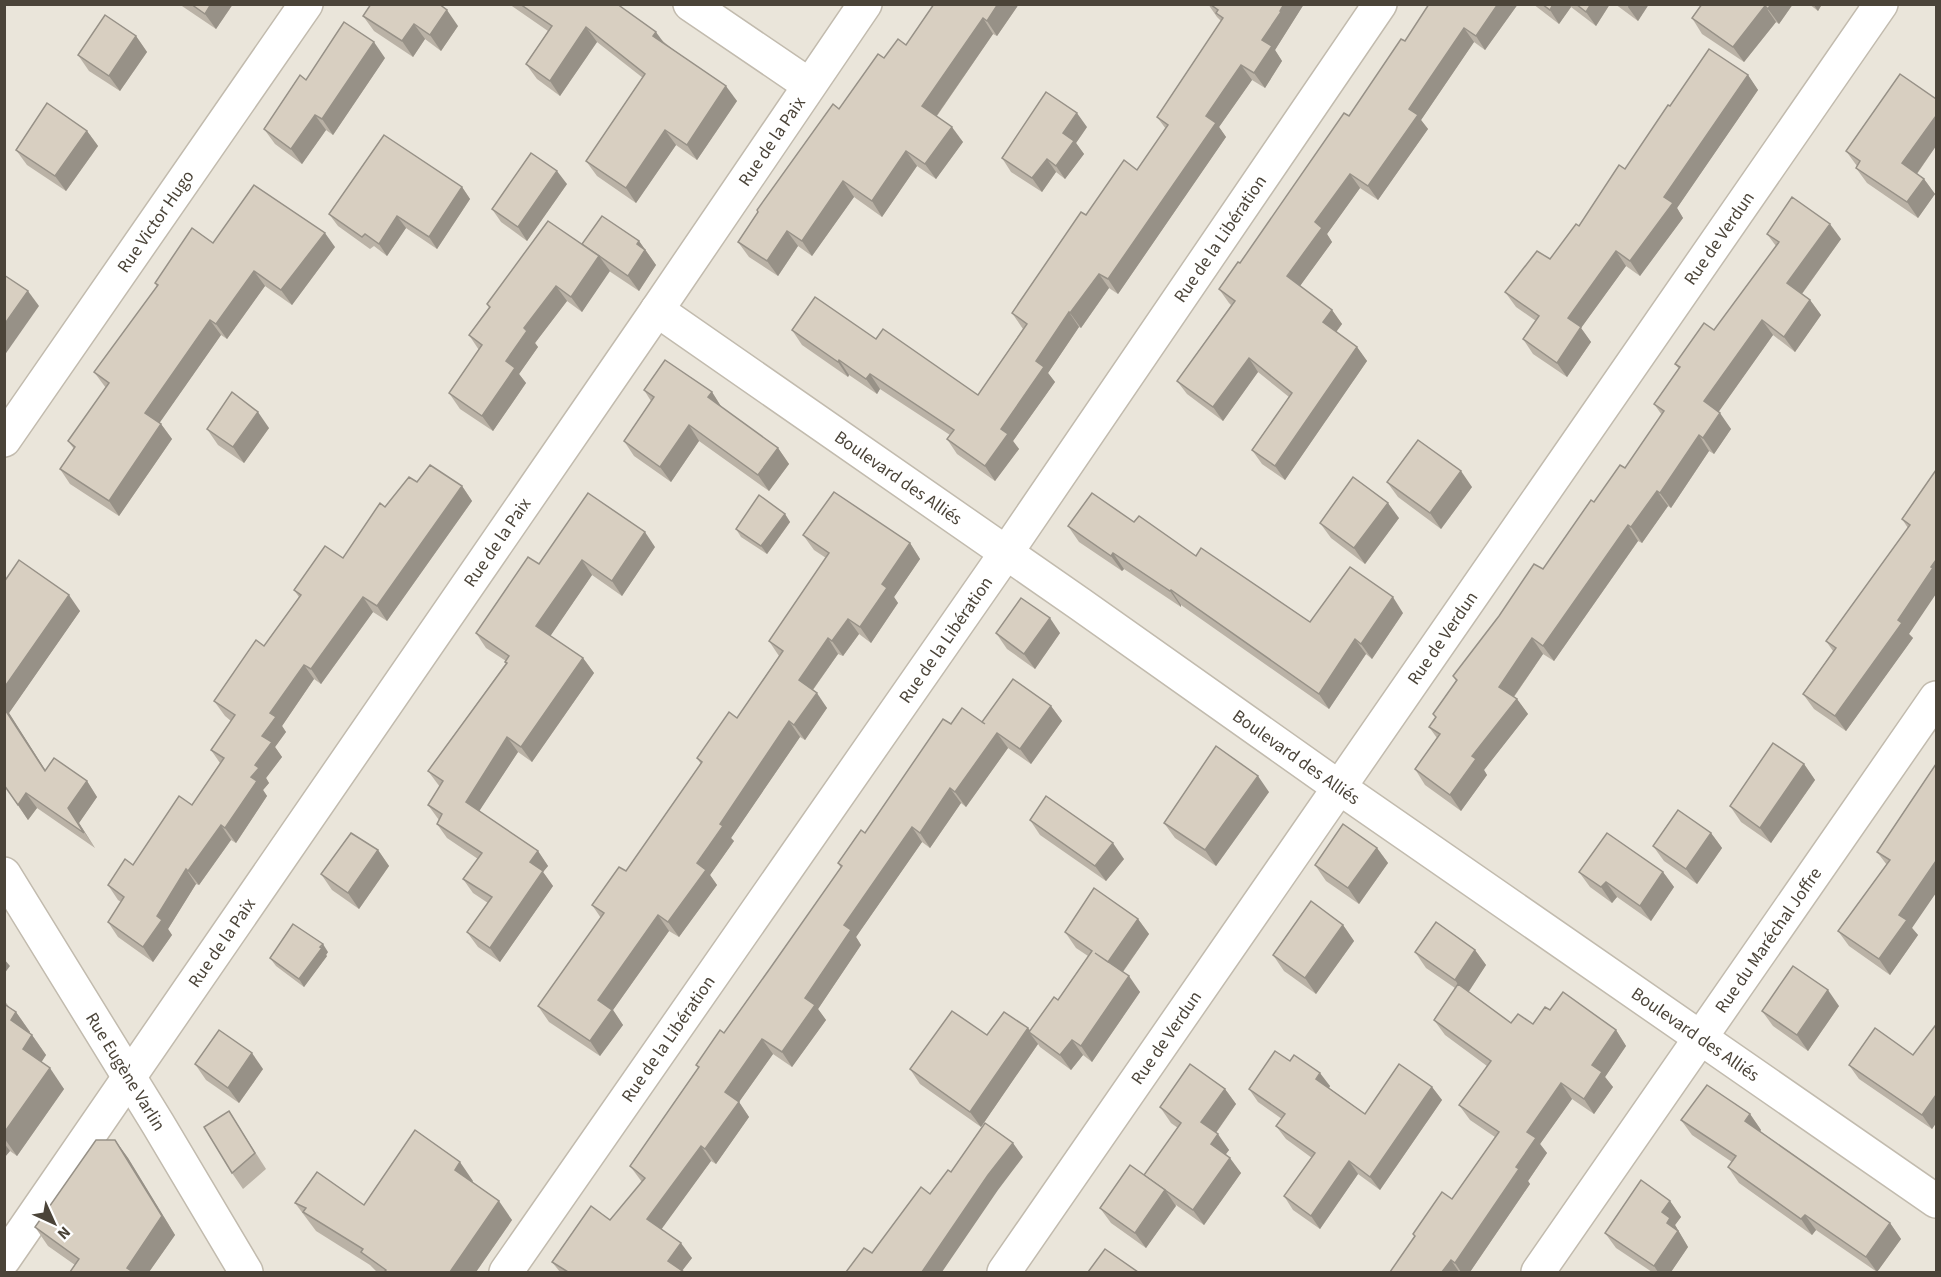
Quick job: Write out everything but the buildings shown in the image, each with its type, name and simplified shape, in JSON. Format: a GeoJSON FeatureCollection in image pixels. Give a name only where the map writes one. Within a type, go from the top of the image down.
{"type":"FeatureCollection","features":[{"type":"Feature","properties":{"kind":"street","name":"Rue Victor Hugo"},"geometry":{"type":"LineString","coordinates":[[4,440],[306,4]]}},
{"type":"Feature","properties":{"kind":"street"},"geometry":{"type":"LineString","coordinates":[[690,4],[809,85]]}},
{"type":"Feature","properties":{"kind":"street","name":"Rue de la Paix"},"geometry":{"type":"LineString","coordinates":[[4,1259],[130,1079],[865,4]]}},
{"type":"Feature","properties":{"kind":"street","name":"Rue de la Libération"},"geometry":{"type":"LineString","coordinates":[[506,1272],[1006,553],[1380,4]]}},
{"type":"Feature","properties":{"kind":"street","name":"Rue de Verdun"},"geometry":{"type":"LineString","coordinates":[[1004,1272],[1881,4]]}},
{"type":"Feature","properties":{"kind":"street","name":"Boulevard des Alliés"},"geometry":{"type":"LineString","coordinates":[[657,310],[1936,1202]]}},
{"type":"Feature","properties":{"kind":"street","name":"Rue du Maréchal Joffre"},"geometry":{"type":"LineString","coordinates":[[1538,1272],[1936,698]]}},
{"type":"Feature","properties":{"kind":"street","name":"Rue Eugène Varlin"},"geometry":{"type":"LineString","coordinates":[[4,874],[246,1272]]}},
{"type":"Feature","properties":{"kind":"shaded area"},"geometry":{"type":"Polygon","coordinates":[[[5,5],[1936,5],[1936,1272],[5,1272],[5,5]]]}}]}
